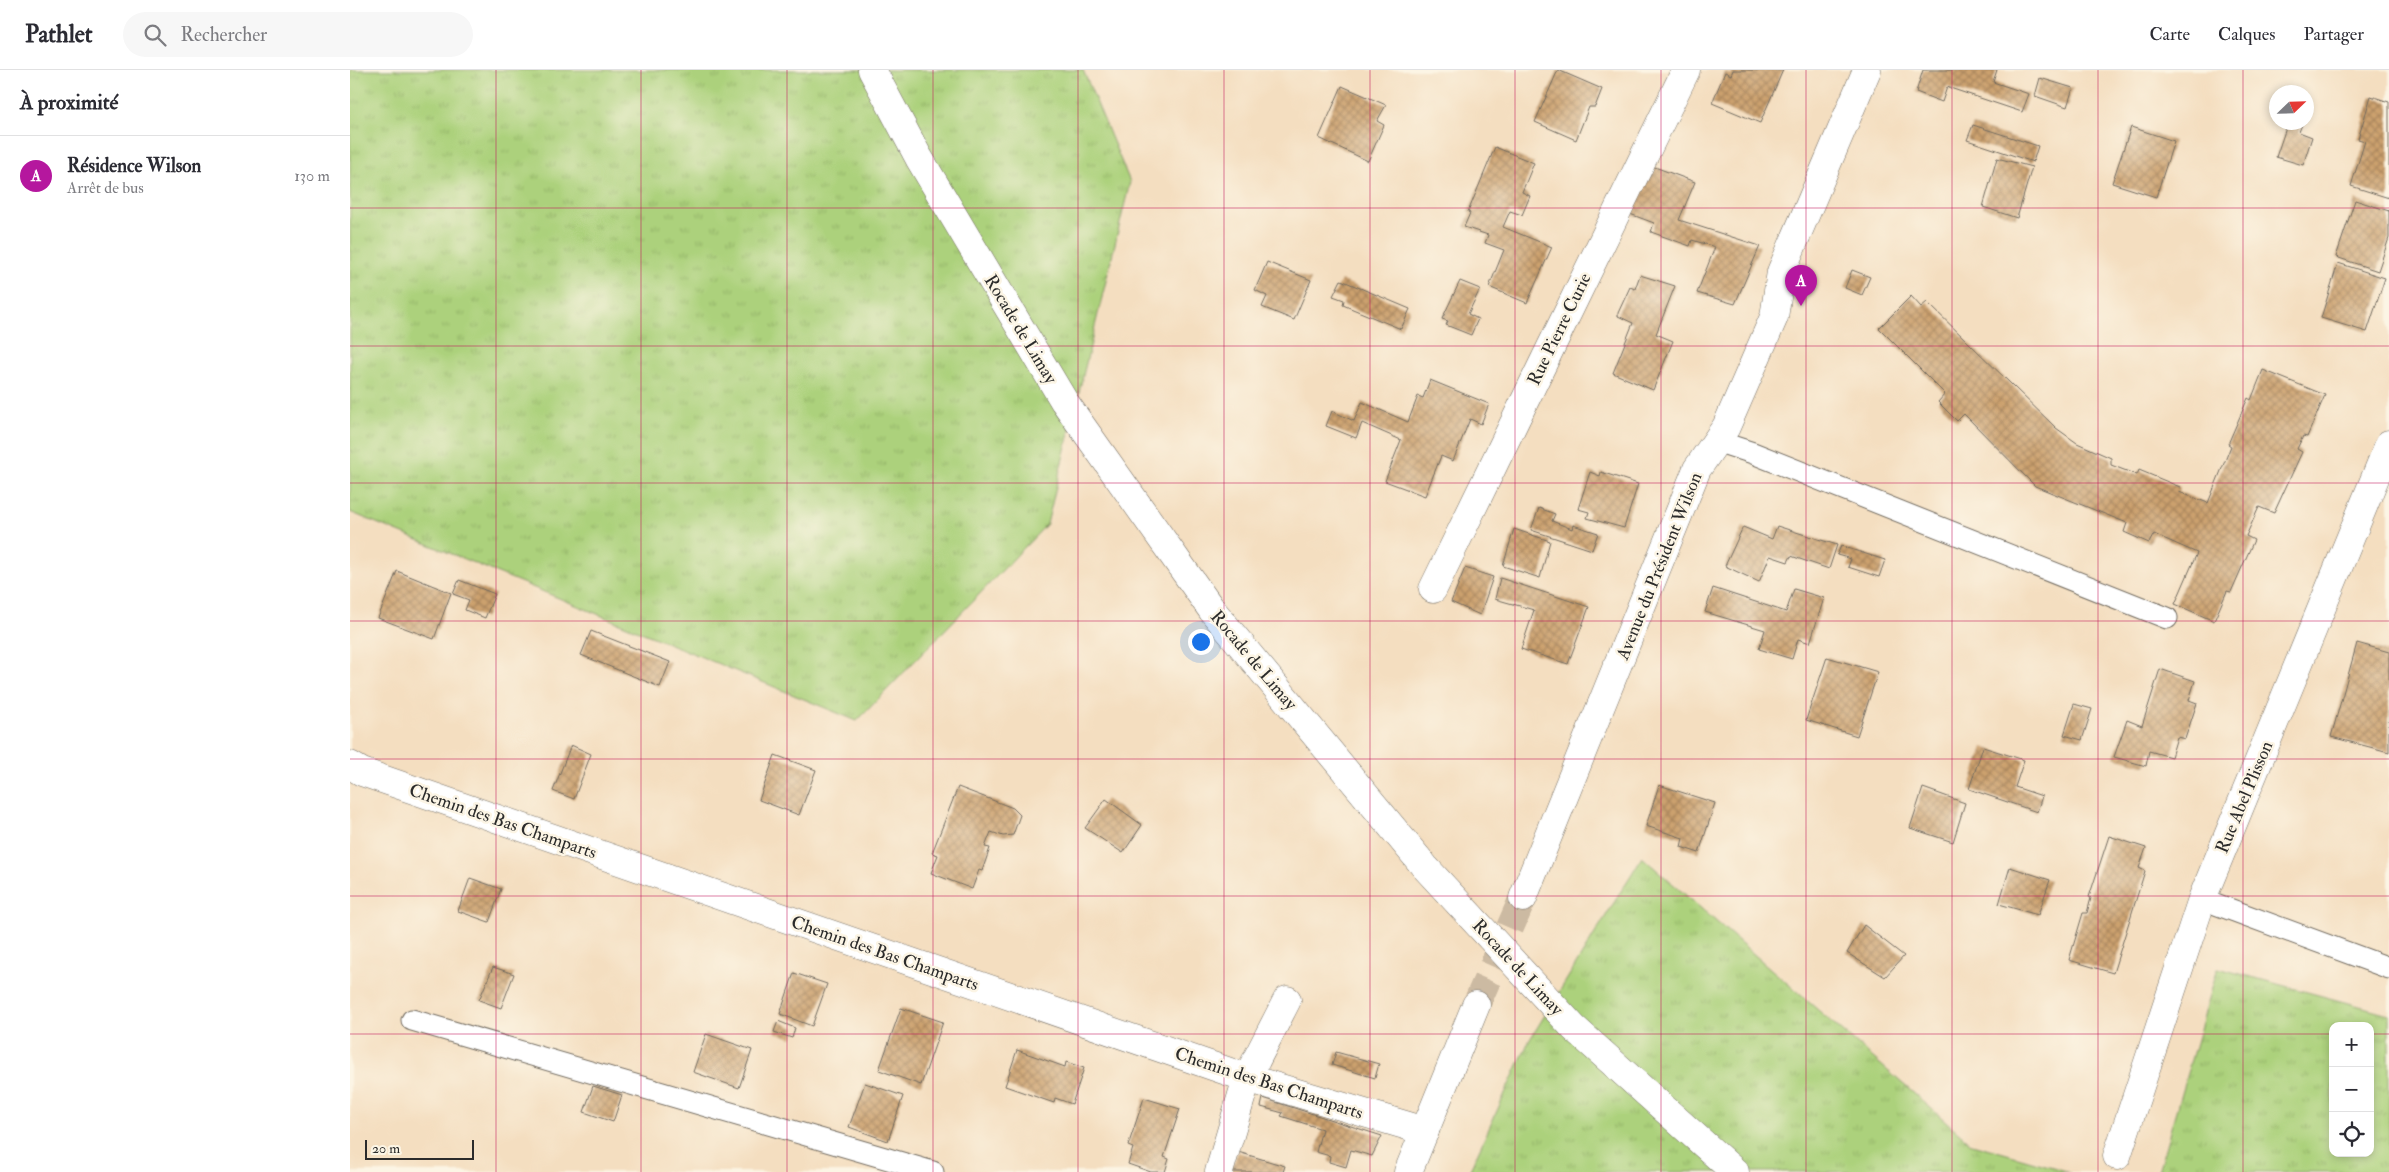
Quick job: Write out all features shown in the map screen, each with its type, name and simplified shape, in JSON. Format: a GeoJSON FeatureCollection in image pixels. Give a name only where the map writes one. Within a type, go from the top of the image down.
{"type":"FeatureCollection","features":[{"type":"Feature","properties":{"kind":"street","name":"Rocade de Limay"},"geometry":{"type":"LineString","coordinates":[[872,70],[919,158],[1064,402],[1212,610],[1425,867],[1568,1021],[1735,1172]]}},
{"type":"Feature","properties":{"kind":"street","name":"Rue Pierre Curie"},"geometry":{"type":"LineString","coordinates":[[1433,589],[1686,70]]}},
{"type":"Feature","properties":{"kind":"street","name":"Avenue du Président Wilson"},"geometry":{"type":"LineString","coordinates":[[1523,898],[1698,469],[1726,428],[1774,317],[1780,272],[1867,70]]}},
{"type":"Feature","properties":{"kind":"street","name":"Rue Abel Plisson"},"geometry":{"type":"LineString","coordinates":[[2117,1156],[2202,899],[2389,444]]}},
{"type":"Feature","properties":{"kind":"street","name":"Chemin des Bas Champarts"},"geometry":{"type":"LineString","coordinates":[[350,765],[371,776],[1247,1078],[1424,1131]]}},
{"type":"Feature","properties":{"kind":"street"},"geometry":{"type":"LineString","coordinates":[[1219,1172],[1247,1078],[1287,1000]]}},
{"type":"Feature","properties":{"kind":"street"},"geometry":{"type":"LineString","coordinates":[[1408,1172],[1476,1005]]}},
{"type":"Feature","properties":{"kind":"lane"},"geometry":{"type":"LineString","coordinates":[[1716,441],[1753,453],[2167,618]]}},
{"type":"Feature","properties":{"kind":"lane"},"geometry":{"type":"LineString","coordinates":[[2202,899],[2389,968]]}},
{"type":"Feature","properties":{"kind":"lane"},"geometry":{"type":"LineString","coordinates":[[412,1020],[933,1172]]}},
{"type":"Feature","properties":{"kind":"green space"},"geometry":{"type":"Polygon","coordinates":[[[350,70],[1083,70],[1130,182],[1047,524],[857,721],[350,512],[350,70]]]}},
{"type":"Feature","properties":{"kind":"green space"},"geometry":{"type":"Polygon","coordinates":[[[1642,857],[1972,1144],[2070,1172],[1469,1172],[1529,1041],[1642,857]]]}},
{"type":"Feature","properties":{"kind":"green space"},"geometry":{"type":"Polygon","coordinates":[[[2218,968],[2389,1014],[2389,1172],[2158,1172],[2218,968]]]}},
{"type":"Feature","properties":{"kind":"building"},"geometry":{"type":"Polygon","coordinates":[[[1558,70],[1602,89],[1595,107],[1589,107],[1576,140],[1535,122],[1558,70]]]}},
{"type":"Feature","properties":{"kind":"building"},"geometry":{"type":"Polygon","coordinates":[[[1733,70],[1783,70],[1760,123],[1712,103],[1725,72],[1731,75],[1733,70]]]}},
{"type":"Feature","properties":{"kind":"building"},"geometry":{"type":"Polygon","coordinates":[[[1923,70],[1997,70],[1993,82],[2029,94],[2022,112],[1947,87],[1942,102],[1916,92],[1923,70]]]}},
{"type":"Feature","properties":{"kind":"building"},"geometry":{"type":"Polygon","coordinates":[[[2040,78],[2073,88],[2067,107],[2035,96],[2040,78]]]}},
{"type":"Feature","properties":{"kind":"building"},"geometry":{"type":"Polygon","coordinates":[[[1342,86],[1386,105],[1377,121],[1384,125],[1368,161],[1319,138],[1342,86]]]}},
{"type":"Feature","properties":{"kind":"building"},"geometry":{"type":"Polygon","coordinates":[[[2371,96],[2389,102],[2389,198],[2351,186],[2365,141],[2358,139],[2371,96]]]}},
{"type":"Feature","properties":{"kind":"building"},"geometry":{"type":"Polygon","coordinates":[[[1973,125],[2038,146],[2033,162],[1967,140],[1973,125]]]}},
{"type":"Feature","properties":{"kind":"building"},"geometry":{"type":"Polygon","coordinates":[[[2131,127],[2174,141],[2156,197],[2112,183],[2131,127]]]}},
{"type":"Feature","properties":{"kind":"building"},"geometry":{"type":"Polygon","coordinates":[[[2285,130],[2300,130],[2299,132],[2312,137],[2303,165],[2276,157],[2285,130]]]}},
{"type":"Feature","properties":{"kind":"building"},"geometry":{"type":"Polygon","coordinates":[[[1495,147],[1534,163],[1522,192],[1530,196],[1522,215],[1510,211],[1503,227],[1552,247],[1527,303],[1489,287],[1504,250],[1485,243],[1488,235],[1464,227],[1470,213],[1468,212],[1495,147]]]}},
{"type":"Feature","properties":{"kind":"building"},"geometry":{"type":"Polygon","coordinates":[[[1997,158],[2032,167],[2017,218],[1983,207],[1997,158]]]}},
{"type":"Feature","properties":{"kind":"building"},"geometry":{"type":"Polygon","coordinates":[[[1652,166],[1695,182],[1679,220],[1760,246],[1735,304],[1697,293],[1715,247],[1692,240],[1690,246],[1651,232],[1654,223],[1630,214],[1652,166]]]}},
{"type":"Feature","properties":{"kind":"building"},"geometry":{"type":"Polygon","coordinates":[[[2355,200],[2389,211],[2389,238],[2378,271],[2336,257],[2355,200]]]}},
{"type":"Feature","properties":{"kind":"building"},"geometry":{"type":"Polygon","coordinates":[[[1267,262],[1311,280],[1294,320],[1262,307],[1267,296],[1255,290],[1267,262]]]}},
{"type":"Feature","properties":{"kind":"building"},"geometry":{"type":"Polygon","coordinates":[[[2338,263],[2385,278],[2367,332],[2321,318],[2338,263]]]}},
{"type":"Feature","properties":{"kind":"building"},"geometry":{"type":"Polygon","coordinates":[[[1852,270],[1870,277],[1862,295],[1845,288],[1852,270]]]}},
{"type":"Feature","properties":{"kind":"building"},"geometry":{"type":"Polygon","coordinates":[[[1640,275],[1675,286],[1656,334],[1673,341],[1653,390],[1613,373],[1633,323],[1618,316],[1618,313],[1630,287],[1635,289],[1640,275]]]}},
{"type":"Feature","properties":{"kind":"building"},"geometry":{"type":"Polygon","coordinates":[[[1341,280],[1410,309],[1401,329],[1343,305],[1344,300],[1333,296],[1341,280]]]}},
{"type":"Feature","properties":{"kind":"building"},"geometry":{"type":"Polygon","coordinates":[[[1460,281],[1480,289],[1468,314],[1478,319],[1471,335],[1446,325],[1448,321],[1442,319],[1460,281]]]}},
{"type":"Feature","properties":{"kind":"building"},"geometry":{"type":"Polygon","coordinates":[[[1911,296],[1921,307],[1927,302],[2056,428],[2077,443],[2111,458],[2111,465],[2137,475],[2139,470],[2180,487],[2179,492],[2208,503],[2231,446],[2228,444],[2248,398],[2251,400],[2263,370],[2325,395],[2307,437],[2303,436],[2297,449],[2302,452],[2274,513],[2259,507],[2246,536],[2254,540],[2231,592],[2227,591],[2214,621],[2175,604],[2197,553],[2154,534],[2149,543],[2124,532],[2127,523],[2035,486],[1964,414],[1957,421],[1938,402],[1945,394],[1879,328],[1911,296]]]}},
{"type":"Feature","properties":{"kind":"building"},"geometry":{"type":"Polygon","coordinates":[[[1430,380],[1489,404],[1481,424],[1470,419],[1453,461],[1441,456],[1425,496],[1385,481],[1401,440],[1362,423],[1356,438],[1326,426],[1332,411],[1354,421],[1362,402],[1408,422],[1418,396],[1423,398],[1430,380]]]}},
{"type":"Feature","properties":{"kind":"building"},"geometry":{"type":"Polygon","coordinates":[[[1590,472],[1600,476],[1601,472],[1638,484],[1624,528],[1587,518],[1589,512],[1578,509],[1590,472]]]}},
{"type":"Feature","properties":{"kind":"building"},"geometry":{"type":"Polygon","coordinates":[[[1539,508],[1555,514],[1552,521],[1572,529],[1573,525],[1598,533],[1592,550],[1531,530],[1539,508]]]}},
{"type":"Feature","properties":{"kind":"building"},"geometry":{"type":"Polygon","coordinates":[[[1777,526],[1837,545],[1829,569],[1791,556],[1788,562],[1770,556],[1759,582],[1725,566],[1743,527],[1772,539],[1777,526]]]}},
{"type":"Feature","properties":{"kind":"building"},"geometry":{"type":"Polygon","coordinates":[[[1514,529],[1550,541],[1540,578],[1503,566],[1514,529]]]}},
{"type":"Feature","properties":{"kind":"building"},"geometry":{"type":"Polygon","coordinates":[[[1841,546],[1885,560],[1879,577],[1848,567],[1851,559],[1837,555],[1841,546]]]}},
{"type":"Feature","properties":{"kind":"building"},"geometry":{"type":"Polygon","coordinates":[[[1465,568],[1493,577],[1480,615],[1451,602],[1465,568]]]}},
{"type":"Feature","properties":{"kind":"building"},"geometry":{"type":"Polygon","coordinates":[[[397,571],[451,593],[434,639],[378,618],[397,571]]]}},
{"type":"Feature","properties":{"kind":"building"},"geometry":{"type":"Polygon","coordinates":[[[1500,578],[1589,607],[1568,664],[1521,649],[1534,610],[1495,599],[1500,578]]]}},
{"type":"Feature","properties":{"kind":"building"},"geometry":{"type":"Polygon","coordinates":[[[459,580],[495,594],[485,618],[465,610],[469,600],[453,594],[459,580]]]}},
{"type":"Feature","properties":{"kind":"building"},"geometry":{"type":"Polygon","coordinates":[[[1713,588],[1786,612],[1794,589],[1824,598],[1810,643],[1798,639],[1792,659],[1759,649],[1765,630],[1705,612],[1713,588]]]}},
{"type":"Feature","properties":{"kind":"building"},"geometry":{"type":"Polygon","coordinates":[[[591,631],[670,662],[660,687],[581,655],[591,631]]]}},
{"type":"Feature","properties":{"kind":"building"},"geometry":{"type":"Polygon","coordinates":[[[2357,643],[2389,652],[2389,752],[2331,737],[2357,643]]]}},
{"type":"Feature","properties":{"kind":"building"},"geometry":{"type":"Polygon","coordinates":[[[1827,657],[1878,672],[1857,736],[1806,720],[1827,657]]]}},
{"type":"Feature","properties":{"kind":"building"},"geometry":{"type":"Polygon","coordinates":[[[2160,669],[2195,681],[2189,700],[2197,703],[2185,739],[2177,737],[2171,757],[2149,751],[2146,766],[2114,757],[2127,720],[2142,726],[2160,669]]]}},
{"type":"Feature","properties":{"kind":"building"},"geometry":{"type":"Polygon","coordinates":[[[2074,704],[2092,709],[2082,740],[2064,735],[2074,704]]]}},
{"type":"Feature","properties":{"kind":"building"},"geometry":{"type":"Polygon","coordinates":[[[571,745],[591,754],[574,799],[553,791],[571,745]]]}},
{"type":"Feature","properties":{"kind":"building"},"geometry":{"type":"Polygon","coordinates":[[[1983,747],[2024,760],[2015,787],[2042,796],[2037,812],[1969,789],[1983,747]]]}},
{"type":"Feature","properties":{"kind":"building"},"geometry":{"type":"Polygon","coordinates":[[[775,755],[816,770],[799,815],[759,800],[775,755]]]}},
{"type":"Feature","properties":{"kind":"building"},"geometry":{"type":"Polygon","coordinates":[[[1659,785],[1715,803],[1699,853],[1681,847],[1683,838],[1646,826],[1659,785]]]}},
{"type":"Feature","properties":{"kind":"building"},"geometry":{"type":"Polygon","coordinates":[[[958,787],[1013,808],[1020,815],[1013,835],[1003,836],[991,832],[985,847],[990,848],[982,871],[979,870],[972,889],[931,873],[938,855],[932,853],[958,787]]]}},
{"type":"Feature","properties":{"kind":"building"},"geometry":{"type":"Polygon","coordinates":[[[1923,788],[1965,803],[1953,842],[1910,828],[1923,788]]]}},
{"type":"Feature","properties":{"kind":"building"},"geometry":{"type":"Polygon","coordinates":[[[1106,799],[1142,825],[1123,853],[1085,828],[1106,799]]]}},
{"type":"Feature","properties":{"kind":"building"},"geometry":{"type":"Polygon","coordinates":[[[2109,836],[2146,848],[2139,868],[2145,871],[2113,973],[2069,960],[2083,913],[2087,913],[2091,898],[2089,897],[2109,836]]]}},
{"type":"Feature","properties":{"kind":"building"},"geometry":{"type":"Polygon","coordinates":[[[2010,867],[2050,880],[2038,915],[1999,904],[2010,867]]]}},
{"type":"Feature","properties":{"kind":"building"},"geometry":{"type":"Polygon","coordinates":[[[470,878],[501,889],[489,922],[458,911],[470,878]]]}},
{"type":"Feature","properties":{"kind":"building"},"geometry":{"type":"Polygon","coordinates":[[[1864,925],[1904,956],[1885,977],[1847,953],[1864,925]]]}},
{"type":"Feature","properties":{"kind":"building"},"geometry":{"type":"Polygon","coordinates":[[[493,967],[514,974],[501,1008],[479,1000],[493,967]]]}},
{"type":"Feature","properties":{"kind":"building"},"geometry":{"type":"Polygon","coordinates":[[[794,973],[827,984],[812,1026],[780,1014],[794,973]]]}},
{"type":"Feature","properties":{"kind":"building"},"geometry":{"type":"Polygon","coordinates":[[[901,1008],[943,1022],[921,1085],[879,1070],[901,1008]]]}},
{"type":"Feature","properties":{"kind":"building"},"geometry":{"type":"Polygon","coordinates":[[[778,1021],[795,1028],[792,1038],[774,1032],[778,1021]]]}},
{"type":"Feature","properties":{"kind":"building"},"geometry":{"type":"Polygon","coordinates":[[[706,1034],[752,1050],[739,1088],[693,1072],[706,1034]]]}},
{"type":"Feature","properties":{"kind":"building"},"geometry":{"type":"Polygon","coordinates":[[[1017,1050],[1065,1067],[1066,1062],[1084,1068],[1072,1104],[1055,1098],[1054,1103],[1005,1086],[1017,1050]]]}},
{"type":"Feature","properties":{"kind":"building"},"geometry":{"type":"Polygon","coordinates":[[[1336,1052],[1379,1064],[1375,1078],[1332,1065],[1336,1052]]]}},
{"type":"Feature","properties":{"kind":"building"},"geometry":{"type":"Polygon","coordinates":[[[865,1083],[903,1096],[888,1141],[849,1127],[865,1083]]]}},
{"type":"Feature","properties":{"kind":"building"},"geometry":{"type":"Polygon","coordinates":[[[593,1086],[622,1095],[613,1122],[584,1112],[593,1086]]]}},
{"type":"Feature","properties":{"kind":"building"},"geometry":{"type":"Polygon","coordinates":[[[1144,1098],[1180,1109],[1164,1157],[1169,1159],[1165,1172],[1151,1172],[1128,1164],[1133,1148],[1128,1146],[1144,1098]]]}},
{"type":"Feature","properties":{"kind":"building"},"geometry":{"type":"Polygon","coordinates":[[[1263,1098],[1382,1136],[1372,1156],[1351,1150],[1346,1167],[1329,1162],[1330,1156],[1316,1152],[1322,1129],[1281,1116],[1283,1113],[1261,1107],[1263,1098]]]}},
{"type":"Feature","properties":{"kind":"building"},"geometry":{"type":"Polygon","coordinates":[[[1238,1152],[1285,1166],[1283,1172],[1230,1172],[1238,1152]]]}},
{"type":"Feature","properties":{"kind":"tunnel"},"geometry":{"type":"LineString","coordinates":[[1476,1005],[1523,898]]}},
{"type":"Feature","properties":{"kind":"place","name":"Résidence Wilson"},"geometry":{"type":"Point","coordinates":[1801,306]}}]}
